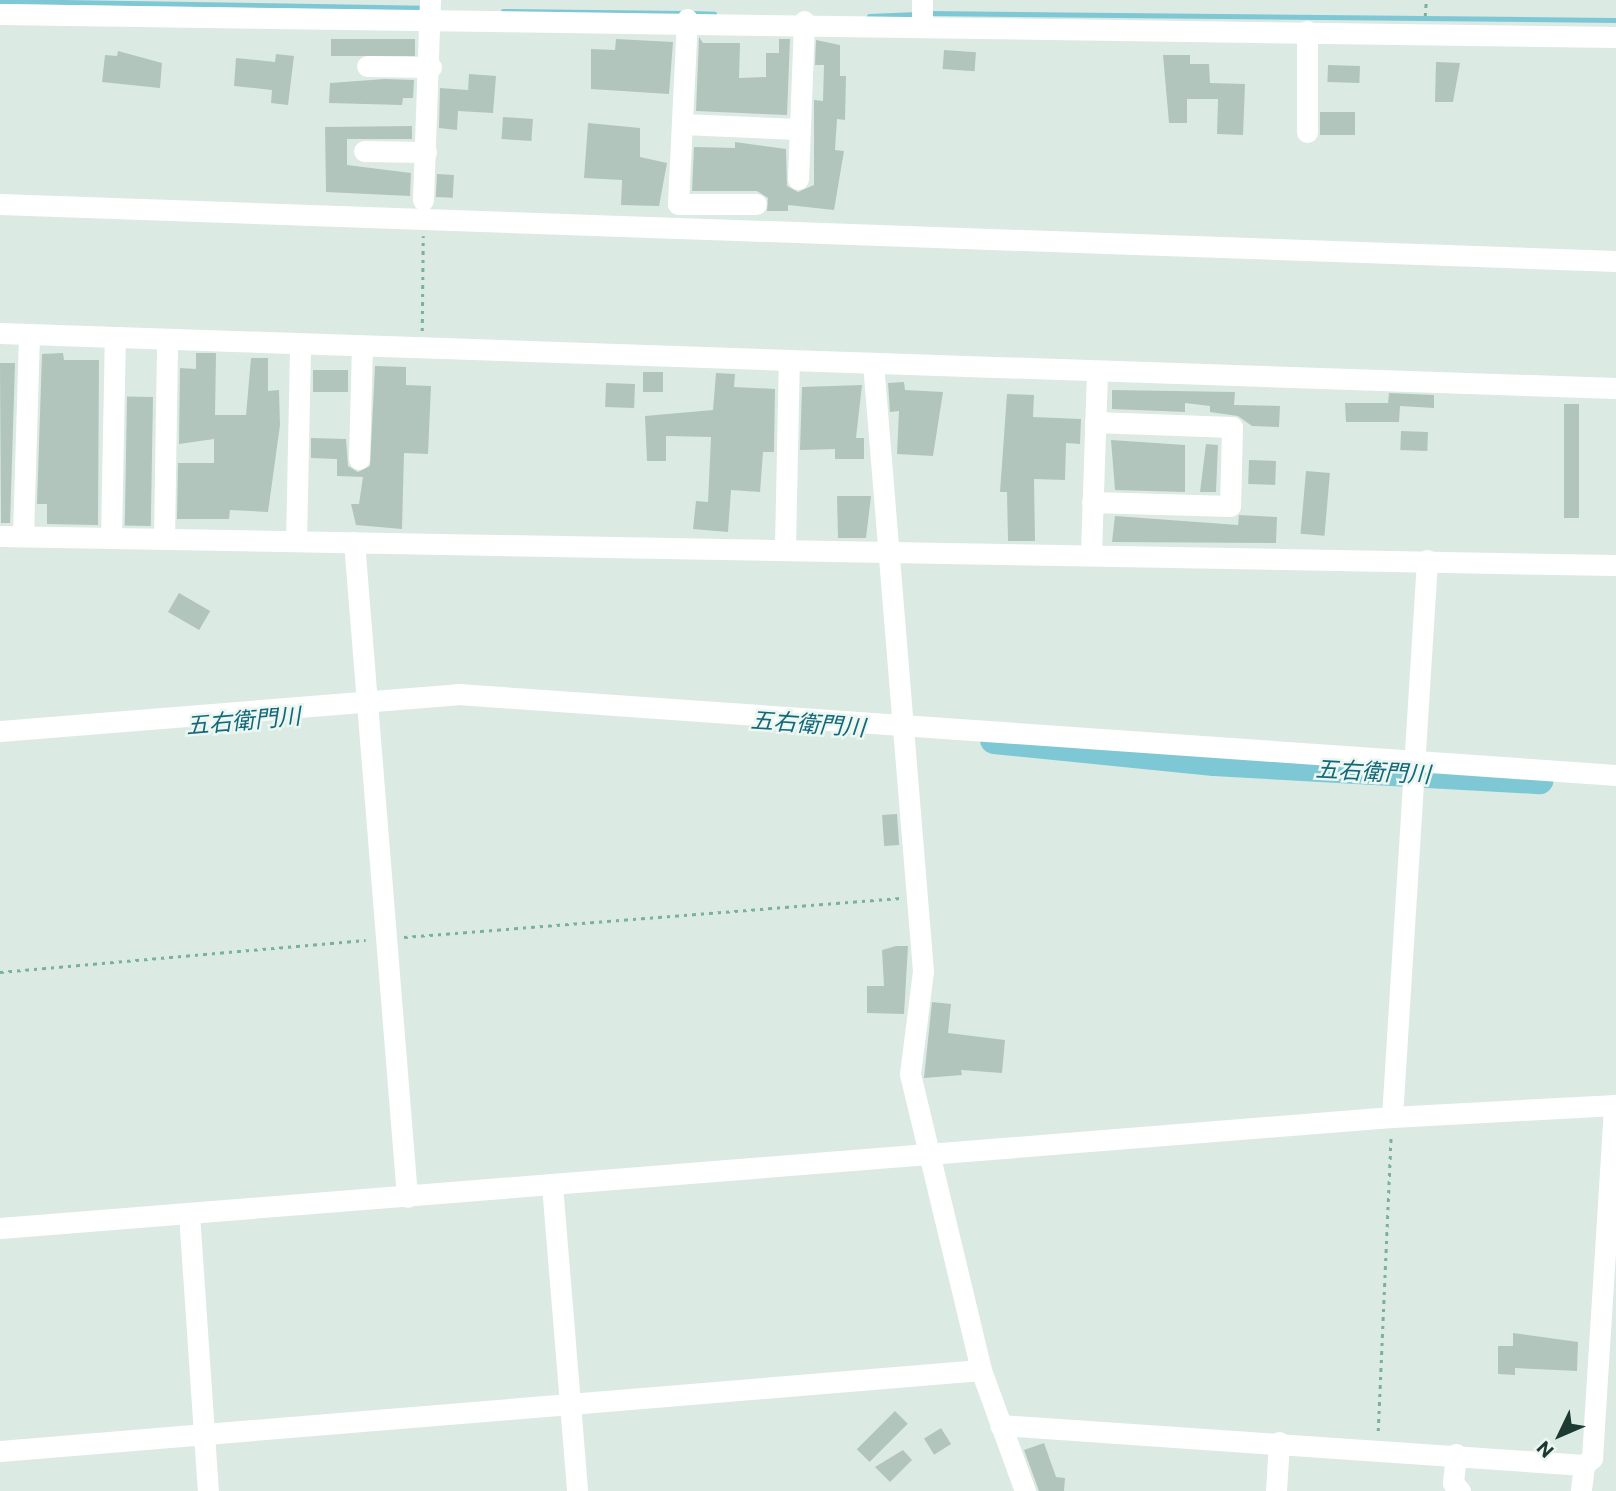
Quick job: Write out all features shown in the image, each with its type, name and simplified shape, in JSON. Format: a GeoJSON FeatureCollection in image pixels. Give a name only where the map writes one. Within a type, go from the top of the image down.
{"type":"FeatureCollection","features":[{"type":"Feature","properties":{"kind":"street"},"geometry":{"type":"LineString","coordinates":[[922,0],[922,23]]}},
{"type":"Feature","properties":{"kind":"street"},"geometry":{"type":"LineString","coordinates":[[0,14],[432,10],[687,19],[1616,37]]}},
{"type":"Feature","properties":{"kind":"street"},"geometry":{"type":"LineString","coordinates":[[423,209],[432,10]]}},
{"type":"Feature","properties":{"kind":"street"},"geometry":{"type":"LineString","coordinates":[[687,19],[678,204],[756,204]]}},
{"type":"Feature","properties":{"kind":"street"},"geometry":{"type":"LineString","coordinates":[[798,179],[804,21]]}},
{"type":"Feature","properties":{"kind":"street"},"geometry":{"type":"LineString","coordinates":[[1307,31],[1307,132]]}},
{"type":"Feature","properties":{"kind":"street"},"geometry":{"type":"LineString","coordinates":[[367,66],[431,66]]}},
{"type":"Feature","properties":{"kind":"street"},"geometry":{"type":"LineString","coordinates":[[682,124],[798,129]]}},
{"type":"Feature","properties":{"kind":"street"},"geometry":{"type":"LineString","coordinates":[[364,151],[426,152]]}},
{"type":"Feature","properties":{"kind":"street"},"geometry":{"type":"LineString","coordinates":[[0,204],[423,209],[1616,261]]}},
{"type":"Feature","properties":{"kind":"street"},"geometry":{"type":"LineString","coordinates":[[0,333],[1616,388]]}},
{"type":"Feature","properties":{"kind":"street"},"geometry":{"type":"LineString","coordinates":[[23,536],[29,334]]}},
{"type":"Feature","properties":{"kind":"street"},"geometry":{"type":"LineString","coordinates":[[111,538],[116,337]]}},
{"type":"Feature","properties":{"kind":"street"},"geometry":{"type":"LineString","coordinates":[[164,539],[167,339]]}},
{"type":"Feature","properties":{"kind":"street"},"geometry":{"type":"LineString","coordinates":[[296,541],[300,344]]}},
{"type":"Feature","properties":{"kind":"street"},"geometry":{"type":"LineString","coordinates":[[359,459],[362,346]]}},
{"type":"Feature","properties":{"kind":"street"},"geometry":{"type":"LineString","coordinates":[[785,546],[789,360]]}},
{"type":"Feature","properties":{"kind":"street"},"geometry":{"type":"LineString","coordinates":[[873,363],[891,550],[918,896],[922,991],[910,1074],[981,1370],[1025,1491]]}},
{"type":"Feature","properties":{"kind":"street"},"geometry":{"type":"LineString","coordinates":[[1091,554],[1097,371]]}},
{"type":"Feature","properties":{"kind":"street"},"geometry":{"type":"LineString","coordinates":[[1092,502],[1230,506],[1232,427],[1095,422]]}},
{"type":"Feature","properties":{"kind":"street"},"geometry":{"type":"LineString","coordinates":[[0,536],[785,546],[1616,565]]}},
{"type":"Feature","properties":{"kind":"street"},"geometry":{"type":"LineString","coordinates":[[354,542],[384,939],[407,1197]]}},
{"type":"Feature","properties":{"kind":"street"},"geometry":{"type":"LineString","coordinates":[[1392,1116],[1427,560]]}},
{"type":"Feature","properties":{"kind":"street"},"geometry":{"type":"LineString","coordinates":[[0,731],[458,694],[904,723],[1416,764],[1616,775]]}},
{"type":"Feature","properties":{"kind":"street"},"geometry":{"type":"LineString","coordinates":[[0,1228],[1392,1116],[1615,1105],[1592,1458],[1584,1465],[1581,1491]]}},
{"type":"Feature","properties":{"kind":"street"},"geometry":{"type":"LineString","coordinates":[[552,1185],[577,1491]]}},
{"type":"Feature","properties":{"kind":"street"},"geometry":{"type":"LineString","coordinates":[[189,1213],[208,1491]]}},
{"type":"Feature","properties":{"kind":"street"},"geometry":{"type":"LineString","coordinates":[[0,1451],[981,1370]]}},
{"type":"Feature","properties":{"kind":"street"},"geometry":{"type":"LineString","coordinates":[[1000,1425],[1377,1448],[1584,1465]]}},
{"type":"Feature","properties":{"kind":"street"},"geometry":{"type":"LineString","coordinates":[[1276,1491],[1279,1442]]}},
{"type":"Feature","properties":{"kind":"street"},"geometry":{"type":"LineString","coordinates":[[1456,1454],[1453,1483],[1460,1491]]}},
{"type":"Feature","properties":{"kind":"path"},"geometry":{"type":"LineString","coordinates":[[422,348],[423,209]]}},
{"type":"Feature","properties":{"kind":"path"},"geometry":{"type":"LineString","coordinates":[[0,972],[918,896]]}},
{"type":"Feature","properties":{"kind":"path"},"geometry":{"type":"LineString","coordinates":[[1377,1448],[1392,1116]]}},
{"type":"Feature","properties":{"kind":"building"},"geometry":{"type":"Polygon","coordinates":[[[699,37],[703,43],[740,43],[739,78],[766,77],[766,53],[779,53],[779,39],[790,39],[787,115],[696,111],[699,37]]]}},
{"type":"Feature","properties":{"kind":"building"},"geometry":{"type":"Polygon","coordinates":[[[331,39],[415,39],[415,56],[331,56],[331,39]]]}},
{"type":"Feature","properties":{"kind":"building"},"geometry":{"type":"Polygon","coordinates":[[[616,39],[673,42],[669,94],[591,89],[591,49],[615,50],[616,39]]]}},
{"type":"Feature","properties":{"kind":"building"},"geometry":{"type":"Polygon","coordinates":[[[816,40],[840,45],[840,76],[846,76],[845,120],[837,119],[835,150],[844,151],[834,210],[788,205],[788,211],[767,211],[768,198],[757,191],[692,191],[694,147],[735,148],[735,142],[786,149],[787,186],[798,192],[814,185],[814,100],[823,101],[824,65],[815,65],[816,40]]]}},
{"type":"Feature","properties":{"kind":"building"},"geometry":{"type":"Polygon","coordinates":[[[944,50],[976,52],[975,71],[943,69],[944,50]]]}},
{"type":"Feature","properties":{"kind":"building"},"geometry":{"type":"Polygon","coordinates":[[[118,51],[162,63],[160,88],[102,82],[105,55],[117,56],[118,51]]]}},
{"type":"Feature","properties":{"kind":"building"},"geometry":{"type":"Polygon","coordinates":[[[276,54],[294,56],[288,105],[271,103],[272,90],[234,86],[236,58],[275,62],[276,54]]]}},
{"type":"Feature","properties":{"kind":"building"},"geometry":{"type":"Polygon","coordinates":[[[1163,55],[1190,55],[1190,64],[1209,64],[1210,83],[1245,84],[1243,135],[1217,134],[1218,99],[1187,99],[1187,123],[1169,123],[1163,55]]]}},
{"type":"Feature","properties":{"kind":"building"},"geometry":{"type":"Polygon","coordinates":[[[1436,62],[1460,63],[1453,102],[1435,102],[1436,62]]]}},
{"type":"Feature","properties":{"kind":"building"},"geometry":{"type":"Polygon","coordinates":[[[1328,65],[1360,66],[1359,83],[1327,82],[1328,65]]]}},
{"type":"Feature","properties":{"kind":"building"},"geometry":{"type":"Polygon","coordinates":[[[469,74],[496,76],[493,113],[458,111],[457,130],[439,128],[440,88],[468,90],[469,74]]]}},
{"type":"Feature","properties":{"kind":"building"},"geometry":{"type":"Polygon","coordinates":[[[414,80],[413,98],[403,98],[402,105],[329,103],[330,83],[414,80]]]}},
{"type":"Feature","properties":{"kind":"building"},"geometry":{"type":"Polygon","coordinates":[[[1320,112],[1355,112],[1355,135],[1320,135],[1320,112]]]}},
{"type":"Feature","properties":{"kind":"building"},"geometry":{"type":"Polygon","coordinates":[[[503,117],[533,119],[531,141],[501,139],[503,117]]]}},
{"type":"Feature","properties":{"kind":"building"},"geometry":{"type":"Polygon","coordinates":[[[588,123],[640,128],[640,157],[667,163],[659,206],[621,205],[622,180],[584,178],[588,123]]]}},
{"type":"Feature","properties":{"kind":"building"},"geometry":{"type":"Polygon","coordinates":[[[412,126],[412,139],[347,139],[347,165],[411,173],[410,196],[326,192],[325,127],[412,126]]]}},
{"type":"Feature","properties":{"kind":"building"},"geometry":{"type":"Polygon","coordinates":[[[437,174],[454,175],[453,198],[436,197],[437,174]]]}},
{"type":"Feature","properties":{"kind":"building"},"geometry":{"type":"Polygon","coordinates":[[[63,353],[64,360],[99,360],[98,525],[47,524],[47,504],[37,504],[42,354],[63,353]]]}},
{"type":"Feature","properties":{"kind":"building"},"geometry":{"type":"Polygon","coordinates":[[[196,353],[216,353],[215,415],[246,415],[251,358],[268,358],[268,391],[279,390],[280,425],[268,512],[230,510],[229,519],[177,519],[178,463],[214,463],[214,439],[179,444],[180,368],[196,369],[196,353]]]}},
{"type":"Feature","properties":{"kind":"building"},"geometry":{"type":"Polygon","coordinates":[[[0,363],[15,363],[10,523],[1,523],[0,363]]]}},
{"type":"Feature","properties":{"kind":"building"},"geometry":{"type":"Polygon","coordinates":[[[375,366],[406,367],[406,385],[431,386],[428,454],[404,453],[402,529],[356,525],[351,504],[359,504],[363,477],[337,476],[337,459],[311,458],[311,438],[346,439],[348,466],[358,472],[370,466],[375,366]]]}},
{"type":"Feature","properties":{"kind":"building"},"geometry":{"type":"Polygon","coordinates":[[[313,370],[348,370],[348,392],[313,392],[313,370]]]}},
{"type":"Feature","properties":{"kind":"building"},"geometry":{"type":"Polygon","coordinates":[[[643,372],[663,372],[663,392],[643,392],[643,372]]]}},
{"type":"Feature","properties":{"kind":"building"},"geometry":{"type":"Polygon","coordinates":[[[716,373],[735,374],[734,387],[775,389],[774,452],[763,452],[760,492],[731,490],[728,532],[693,529],[696,501],[708,502],[711,437],[666,436],[666,461],[647,461],[645,416],[713,410],[716,373]]]}},
{"type":"Feature","properties":{"kind":"building"},"geometry":{"type":"Polygon","coordinates":[[[904,382],[905,390],[943,392],[933,456],[897,454],[899,411],[890,412],[888,383],[904,382]]]}},
{"type":"Feature","properties":{"kind":"building"},"geometry":{"type":"Polygon","coordinates":[[[606,383],[635,384],[634,408],[605,407],[606,383]]]}},
{"type":"Feature","properties":{"kind":"building"},"geometry":{"type":"Polygon","coordinates":[[[862,385],[856,438],[864,438],[864,459],[835,459],[835,449],[800,450],[802,387],[862,385]]]}},
{"type":"Feature","properties":{"kind":"building"},"geometry":{"type":"Polygon","coordinates":[[[1112,390],[1235,392],[1234,405],[1280,406],[1279,427],[1252,426],[1238,416],[1210,412],[1210,406],[1185,403],[1185,412],[1112,409],[1112,390]]]}},
{"type":"Feature","properties":{"kind":"building"},"geometry":{"type":"Polygon","coordinates":[[[1389,393],[1434,395],[1434,408],[1400,406],[1399,422],[1346,422],[1345,403],[1388,403],[1389,393]]]}},
{"type":"Feature","properties":{"kind":"building"},"geometry":{"type":"Polygon","coordinates":[[[1007,394],[1034,395],[1033,417],[1081,419],[1080,444],[1066,443],[1065,480],[1034,479],[1035,541],[1008,541],[1007,492],[1000,492],[1007,394]]]}},
{"type":"Feature","properties":{"kind":"building"},"geometry":{"type":"Polygon","coordinates":[[[127,397],[153,397],[151,526],[125,526],[127,397]]]}},
{"type":"Feature","properties":{"kind":"building"},"geometry":{"type":"Polygon","coordinates":[[[1564,404],[1579,404],[1579,518],[1564,518],[1564,404]]]}},
{"type":"Feature","properties":{"kind":"building"},"geometry":{"type":"Polygon","coordinates":[[[1401,431],[1428,432],[1427,451],[1400,450],[1401,431]]]}},
{"type":"Feature","properties":{"kind":"building"},"geometry":{"type":"Polygon","coordinates":[[[1111,440],[1185,445],[1185,492],[1115,490],[1111,440]]]}},
{"type":"Feature","properties":{"kind":"building"},"geometry":{"type":"Polygon","coordinates":[[[1206,444],[1218,445],[1216,492],[1200,492],[1206,444]]]}},
{"type":"Feature","properties":{"kind":"building"},"geometry":{"type":"Polygon","coordinates":[[[1249,460],[1276,461],[1275,485],[1248,484],[1249,460]]]}},
{"type":"Feature","properties":{"kind":"building"},"geometry":{"type":"Polygon","coordinates":[[[1306,471],[1330,473],[1324,536],[1301,534],[1306,471]]]}},
{"type":"Feature","properties":{"kind":"building"},"geometry":{"type":"Polygon","coordinates":[[[837,496],[871,496],[866,538],[838,538],[837,496]]]}},
{"type":"Feature","properties":{"kind":"building"},"geometry":{"type":"Polygon","coordinates":[[[1239,515],[1277,517],[1276,543],[1112,542],[1115,516],[1238,525],[1239,515]]]}},
{"type":"Feature","properties":{"kind":"building"},"geometry":{"type":"Polygon","coordinates":[[[179,593],[210,611],[199,630],[168,612],[179,593]]]}},
{"type":"Feature","properties":{"kind":"building"},"geometry":{"type":"Polygon","coordinates":[[[897,814],[899,845],[884,846],[882,815],[897,814]]]}},
{"type":"Feature","properties":{"kind":"building"},"geometry":{"type":"Polygon","coordinates":[[[908,946],[904,1014],[867,1013],[867,986],[884,986],[882,950],[908,946]]]}},
{"type":"Feature","properties":{"kind":"building"},"geometry":{"type":"Polygon","coordinates":[[[932,1002],[951,1004],[948,1033],[1005,1040],[1002,1073],[961,1070],[962,1075],[924,1078],[932,1002]]]}},
{"type":"Feature","properties":{"kind":"building"},"geometry":{"type":"Polygon","coordinates":[[[1513,1333],[1578,1342],[1577,1371],[1515,1368],[1515,1375],[1498,1374],[1498,1346],[1513,1346],[1513,1333]]]}},
{"type":"Feature","properties":{"kind":"building"},"geometry":{"type":"Polygon","coordinates":[[[895,1411],[908,1424],[870,1462],[857,1449],[895,1411]]]}},
{"type":"Feature","properties":{"kind":"building"},"geometry":{"type":"Polygon","coordinates":[[[941,1428],[951,1444],[934,1455],[924,1439],[941,1428]]]}},
{"type":"Feature","properties":{"kind":"building"},"geometry":{"type":"Polygon","coordinates":[[[1044,1443],[1056,1477],[1065,1478],[1064,1491],[1039,1491],[1024,1450],[1044,1443]]]}},
{"type":"Feature","properties":{"kind":"building"},"geometry":{"type":"Polygon","coordinates":[[[903,1450],[912,1460],[890,1482],[875,1467],[903,1450]]]}},
{"type":"Feature","properties":{"kind":"waterway"},"geometry":{"type":"LineString","coordinates":[[0,1],[424,8]]}},
{"type":"Feature","properties":{"kind":"waterway"},"geometry":{"type":"LineString","coordinates":[[503,11],[683,13]]}},
{"type":"Feature","properties":{"kind":"waterway"},"geometry":{"type":"LineString","coordinates":[[691,13],[714,14]]}},
{"type":"Feature","properties":{"kind":"waterway"},"geometry":{"type":"LineString","coordinates":[[928,13],[1616,20]]}},
{"type":"Feature","properties":{"kind":"waterway"},"geometry":{"type":"LineString","coordinates":[[869,16],[916,14]]}},
{"type":"Feature","properties":{"kind":"waterway","name":"五右衛門川"},"geometry":{"type":"LineString","coordinates":[[994,740],[1214,762],[1540,780]]}}]}
